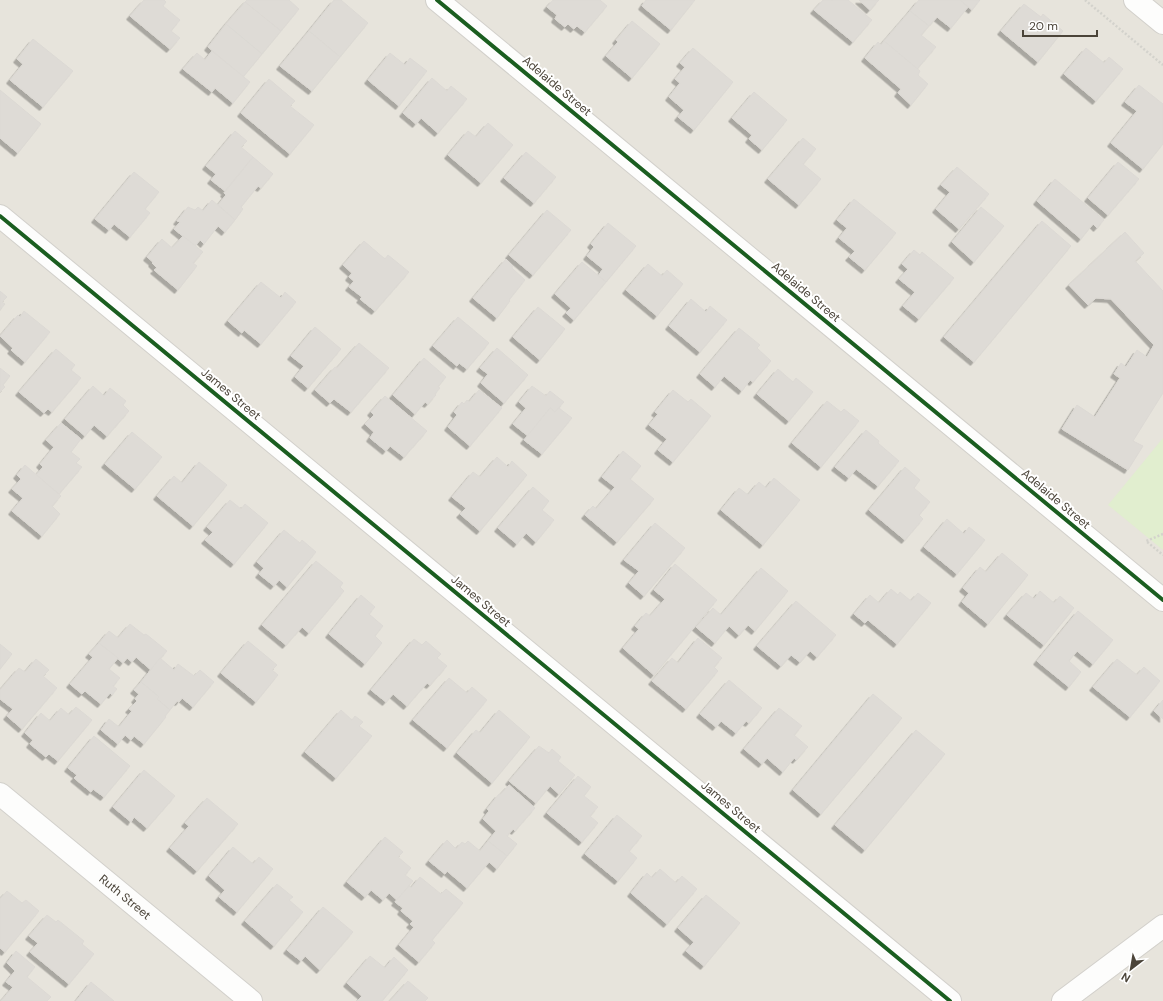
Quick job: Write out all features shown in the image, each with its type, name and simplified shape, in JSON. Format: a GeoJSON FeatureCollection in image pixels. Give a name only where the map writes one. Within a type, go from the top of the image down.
{"type":"FeatureCollection","features":[{"type":"Feature","properties":{"kind":"street","name":"Adelaide Street"},"geometry":{"type":"LineString","coordinates":[[437,0],[1163,600]]}},
{"type":"Feature","properties":{"kind":"street"},"geometry":{"type":"LineString","coordinates":[[1135,0],[1163,23]]}},
{"type":"Feature","properties":{"kind":"street","name":"James Street"},"geometry":{"type":"LineString","coordinates":[[0,216],[950,1001]]}},
{"type":"Feature","properties":{"kind":"street","name":"Ruth Street"},"geometry":{"type":"LineString","coordinates":[[0,794],[250,1001]]}},
{"type":"Feature","properties":{"kind":"street"},"geometry":{"type":"LineString","coordinates":[[1063,1001],[1163,926]]}},
{"type":"Feature","properties":{"kind":"path"},"geometry":{"type":"LineString","coordinates":[[1085,0],[1163,64]]}},
{"type":"Feature","properties":{"kind":"path"},"geometry":{"type":"LineString","coordinates":[[1163,534],[1146,541],[1163,555]]}},
{"type":"Feature","properties":{"kind":"shaded area"},"geometry":{"type":"Polygon","coordinates":[[[0,0],[1163,0],[1163,1001],[0,1001],[0,0]]]}},
{"type":"Feature","properties":{"kind":"green space"},"geometry":{"type":"Polygon","coordinates":[[[1163,438],[1163,550],[1108,505],[1163,438]]]}},
{"type":"Feature","properties":{"kind":"building"},"geometry":{"type":"Polygon","coordinates":[[[144,0],[164,0],[166,2],[163,6],[180,20],[171,31],[180,38],[170,49],[130,16],[144,0]]]}},
{"type":"Feature","properties":{"kind":"building"},"geometry":{"type":"Polygon","coordinates":[[[247,0],[289,0],[299,9],[281,31],[245,2],[247,0]]]}},
{"type":"Feature","properties":{"kind":"building"},"geometry":{"type":"Polygon","coordinates":[[[334,0],[341,0],[368,23],[340,57],[309,31],[334,0]]]}},
{"type":"Feature","properties":{"kind":"building"},"geometry":{"type":"Polygon","coordinates":[[[553,0],[600,0],[607,6],[585,32],[577,26],[574,29],[568,24],[565,27],[555,19],[557,15],[547,7],[553,0]]]}},
{"type":"Feature","properties":{"kind":"building"},"geometry":{"type":"Polygon","coordinates":[[[646,0],[695,0],[671,30],[642,6],[646,0]]]}},
{"type":"Feature","properties":{"kind":"building"},"geometry":{"type":"Polygon","coordinates":[[[823,0],[848,0],[872,20],[853,42],[814,10],[823,0]]]}},
{"type":"Feature","properties":{"kind":"building"},"geometry":{"type":"Polygon","coordinates":[[[859,0],[879,0],[870,10],[859,0]]]}},
{"type":"Feature","properties":{"kind":"building"},"geometry":{"type":"Polygon","coordinates":[[[919,0],[960,0],[968,7],[951,28],[937,17],[929,26],[910,11],[919,0]]]}},
{"type":"Feature","properties":{"kind":"building"},"geometry":{"type":"Polygon","coordinates":[[[960,0],[980,0],[972,10],[960,0]]]}},
{"type":"Feature","properties":{"kind":"building"},"geometry":{"type":"Polygon","coordinates":[[[245,2],[281,31],[262,54],[226,24],[245,2]]]}},
{"type":"Feature","properties":{"kind":"building"},"geometry":{"type":"Polygon","coordinates":[[[1024,4],[1041,17],[1043,14],[1063,31],[1038,62],[1001,31],[1024,4]]]}},
{"type":"Feature","properties":{"kind":"building"},"geometry":{"type":"Polygon","coordinates":[[[910,11],[929,26],[921,35],[936,47],[917,69],[884,41],[910,11]]]}},
{"type":"Feature","properties":{"kind":"building"},"geometry":{"type":"Polygon","coordinates":[[[632,21],[660,44],[632,78],[606,56],[618,42],[616,40],[632,21]]]}},
{"type":"Feature","properties":{"kind":"building"},"geometry":{"type":"Polygon","coordinates":[[[226,24],[262,54],[243,77],[208,47],[226,24]]]}},
{"type":"Feature","properties":{"kind":"building"},"geometry":{"type":"Polygon","coordinates":[[[309,31],[340,57],[312,91],[280,66],[309,31]]]}},
{"type":"Feature","properties":{"kind":"building"},"geometry":{"type":"Polygon","coordinates":[[[33,39],[73,71],[43,107],[10,80],[23,64],[17,59],[33,39]]]}},
{"type":"Feature","properties":{"kind":"building"},"geometry":{"type":"Polygon","coordinates":[[[884,41],[920,71],[918,75],[928,84],[911,105],[898,93],[901,89],[865,58],[878,42],[881,45],[884,41]]]}},
{"type":"Feature","properties":{"kind":"building"},"geometry":{"type":"Polygon","coordinates":[[[693,48],[733,82],[694,130],[678,117],[684,110],[669,97],[680,83],[675,79],[685,67],[680,63],[693,48]]]}},
{"type":"Feature","properties":{"kind":"building"},"geometry":{"type":"Polygon","coordinates":[[[1086,48],[1104,63],[1109,57],[1123,69],[1096,101],[1064,74],[1086,48]]]}},
{"type":"Feature","properties":{"kind":"building"},"geometry":{"type":"Polygon","coordinates":[[[212,51],[250,82],[233,103],[215,88],[212,92],[183,69],[197,53],[205,60],[212,51]]]}},
{"type":"Feature","properties":{"kind":"building"},"geometry":{"type":"Polygon","coordinates":[[[390,53],[405,65],[410,58],[427,71],[399,106],[368,80],[390,53]]]}},
{"type":"Feature","properties":{"kind":"building"},"geometry":{"type":"Polygon","coordinates":[[[432,78],[447,91],[451,86],[467,99],[438,133],[421,118],[416,124],[403,113],[432,78]]]}},
{"type":"Feature","properties":{"kind":"building"},"geometry":{"type":"Polygon","coordinates":[[[269,79],[295,101],[290,106],[314,125],[290,154],[241,113],[269,79]]]}},
{"type":"Feature","properties":{"kind":"building"},"geometry":{"type":"Polygon","coordinates":[[[1139,85],[1163,104],[1163,144],[1143,169],[1111,143],[1137,111],[1125,102],[1139,85]]]}},
{"type":"Feature","properties":{"kind":"building"},"geometry":{"type":"Polygon","coordinates":[[[0,90],[41,124],[18,153],[0,138],[0,90]]]}},
{"type":"Feature","properties":{"kind":"building"},"geometry":{"type":"Polygon","coordinates":[[[754,92],[787,120],[762,150],[749,139],[752,135],[732,118],[754,92]]]}},
{"type":"Feature","properties":{"kind":"building"},"geometry":{"type":"Polygon","coordinates":[[[488,123],[513,145],[481,183],[448,155],[468,131],[476,137],[488,123]]]}},
{"type":"Feature","properties":{"kind":"building"},"geometry":{"type":"Polygon","coordinates":[[[235,131],[247,141],[241,147],[253,157],[225,191],[211,180],[216,174],[206,166],[235,131]]]}},
{"type":"Feature","properties":{"kind":"building"},"geometry":{"type":"Polygon","coordinates":[[[803,138],[816,149],[803,164],[821,179],[799,205],[768,179],[803,138]]]}},
{"type":"Feature","properties":{"kind":"building"},"geometry":{"type":"Polygon","coordinates":[[[526,152],[556,177],[534,203],[504,178],[526,152]]]}},
{"type":"Feature","properties":{"kind":"building"},"geometry":{"type":"Polygon","coordinates":[[[253,157],[273,174],[261,188],[258,186],[241,207],[243,209],[235,220],[218,205],[226,195],[224,193],[253,157]]]}},
{"type":"Feature","properties":{"kind":"building"},"geometry":{"type":"Polygon","coordinates":[[[1118,162],[1139,179],[1108,215],[1088,198],[1118,162]]]}},
{"type":"Feature","properties":{"kind":"building"},"geometry":{"type":"Polygon","coordinates":[[[957,167],[989,194],[959,229],[936,209],[950,192],[941,185],[957,167]]]}},
{"type":"Feature","properties":{"kind":"building"},"geometry":{"type":"Polygon","coordinates":[[[134,172],[159,192],[145,209],[150,213],[130,237],[114,224],[109,230],[95,219],[134,172]]]}},
{"type":"Feature","properties":{"kind":"building"},"geometry":{"type":"Polygon","coordinates":[[[1055,179],[1104,220],[1097,228],[1093,224],[1081,239],[1037,201],[1055,179]]]}},
{"type":"Feature","properties":{"kind":"building"},"geometry":{"type":"Polygon","coordinates":[[[854,199],[896,233],[865,270],[849,257],[855,251],[839,238],[847,228],[837,220],[854,199]]]}},
{"type":"Feature","properties":{"kind":"building"},"geometry":{"type":"Polygon","coordinates":[[[212,200],[235,220],[225,232],[218,226],[204,244],[200,240],[195,246],[174,229],[180,222],[177,221],[188,207],[195,210],[198,207],[203,211],[212,200]]]}},
{"type":"Feature","properties":{"kind":"building"},"geometry":{"type":"Polygon","coordinates":[[[981,207],[1004,226],[974,262],[952,242],[981,207]]]}},
{"type":"Feature","properties":{"kind":"building"},"geometry":{"type":"Polygon","coordinates":[[[547,210],[571,230],[533,275],[509,255],[547,210]]]}},
{"type":"Feature","properties":{"kind":"building"},"geometry":{"type":"Polygon","coordinates":[[[1042,221],[1071,246],[974,362],[944,337],[1042,221]]]}},
{"type":"Feature","properties":{"kind":"building"},"geometry":{"type":"Polygon","coordinates":[[[608,223],[636,246],[606,282],[598,276],[603,269],[587,256],[594,247],[591,244],[608,223]]]}},
{"type":"Feature","properties":{"kind":"building"},"geometry":{"type":"Polygon","coordinates":[[[1125,232],[1144,253],[1135,261],[1163,291],[1163,393],[1133,441],[1143,446],[1128,470],[1062,429],[1077,405],[1095,417],[1120,378],[1114,374],[1121,363],[1126,367],[1137,350],[1147,357],[1154,345],[1111,299],[1096,298],[1088,305],[1069,285],[1125,232]]]}},
{"type":"Feature","properties":{"kind":"building"},"geometry":{"type":"Polygon","coordinates":[[[183,236],[203,252],[193,263],[197,266],[178,290],[154,270],[157,268],[147,257],[162,239],[172,248],[183,236]]]}},
{"type":"Feature","properties":{"kind":"building"},"geometry":{"type":"Polygon","coordinates":[[[364,241],[385,259],[388,255],[409,272],[375,311],[360,299],[362,297],[349,287],[354,281],[349,277],[352,273],[343,265],[364,241]]]}},
{"type":"Feature","properties":{"kind":"building"},"geometry":{"type":"Polygon","coordinates":[[[914,250],[920,255],[922,252],[954,278],[919,319],[903,306],[915,292],[899,279],[908,269],[902,264],[914,250]]]}},
{"type":"Feature","properties":{"kind":"building"},"geometry":{"type":"Polygon","coordinates":[[[506,259],[513,266],[512,268],[525,280],[497,318],[473,298],[506,259]]]}},
{"type":"Feature","properties":{"kind":"building"},"geometry":{"type":"Polygon","coordinates":[[[582,262],[606,282],[574,320],[566,313],[571,308],[555,294],[582,262]]]}},
{"type":"Feature","properties":{"kind":"building"},"geometry":{"type":"Polygon","coordinates":[[[648,264],[662,276],[667,270],[683,284],[657,316],[626,290],[648,264]]]}},
{"type":"Feature","properties":{"kind":"building"},"geometry":{"type":"Polygon","coordinates":[[[261,282],[281,298],[285,292],[296,302],[261,344],[244,330],[242,333],[228,321],[261,282]]]}},
{"type":"Feature","properties":{"kind":"building"},"geometry":{"type":"Polygon","coordinates":[[[0,291],[7,297],[2,302],[5,304],[0,310],[0,291]]]}},
{"type":"Feature","properties":{"kind":"building"},"geometry":{"type":"Polygon","coordinates":[[[691,299],[706,312],[710,306],[727,320],[700,352],[669,326],[691,299]]]}},
{"type":"Feature","properties":{"kind":"building"},"geometry":{"type":"Polygon","coordinates":[[[538,307],[565,329],[540,360],[513,337],[538,307]]]}},
{"type":"Feature","properties":{"kind":"building"},"geometry":{"type":"Polygon","coordinates":[[[24,311],[50,332],[25,362],[11,350],[13,348],[0,336],[18,315],[20,317],[24,311]]]}},
{"type":"Feature","properties":{"kind":"building"},"geometry":{"type":"Polygon","coordinates":[[[458,317],[489,343],[467,369],[459,363],[457,366],[433,346],[458,317]]]}},
{"type":"Feature","properties":{"kind":"building"},"geometry":{"type":"Polygon","coordinates":[[[315,327],[341,349],[308,388],[295,377],[304,366],[291,356],[315,327]]]}},
{"type":"Feature","properties":{"kind":"building"},"geometry":{"type":"Polygon","coordinates":[[[739,328],[760,345],[757,348],[771,361],[753,382],[750,380],[742,391],[724,376],[715,387],[700,374],[739,328]]]}},
{"type":"Feature","properties":{"kind":"building"},"geometry":{"type":"Polygon","coordinates":[[[359,343],[389,368],[351,412],[334,399],[330,403],[315,390],[359,343]]]}},
{"type":"Feature","properties":{"kind":"building"},"geometry":{"type":"Polygon","coordinates":[[[497,348],[528,375],[504,403],[481,383],[488,374],[480,368],[497,348]]]}},
{"type":"Feature","properties":{"kind":"building"},"geometry":{"type":"Polygon","coordinates":[[[56,349],[75,365],[71,370],[81,378],[52,412],[48,409],[44,413],[19,392],[56,349]]]}},
{"type":"Feature","properties":{"kind":"building"},"geometry":{"type":"Polygon","coordinates":[[[424,358],[446,377],[438,387],[440,388],[435,394],[436,395],[428,404],[425,402],[415,414],[393,395],[424,358]]]}},
{"type":"Feature","properties":{"kind":"building"},"geometry":{"type":"Polygon","coordinates":[[[0,368],[10,376],[3,385],[5,387],[0,392],[0,368]]]}},
{"type":"Feature","properties":{"kind":"building"},"geometry":{"type":"Polygon","coordinates":[[[778,369],[793,382],[796,378],[813,392],[789,421],[757,394],[778,369]]]}},
{"type":"Feature","properties":{"kind":"building"},"geometry":{"type":"Polygon","coordinates":[[[93,386],[104,396],[110,388],[126,401],[123,405],[129,411],[107,436],[94,425],[85,436],[65,419],[93,386]]]}},
{"type":"Feature","properties":{"kind":"building"},"geometry":{"type":"Polygon","coordinates":[[[532,386],[546,396],[550,391],[564,402],[555,412],[550,408],[528,436],[513,424],[526,408],[519,402],[532,386]]]}},
{"type":"Feature","properties":{"kind":"building"},"geometry":{"type":"Polygon","coordinates":[[[479,390],[502,408],[470,446],[448,427],[457,415],[454,412],[462,402],[464,404],[467,400],[469,402],[479,390]]]}},
{"type":"Feature","properties":{"kind":"building"},"geometry":{"type":"Polygon","coordinates":[[[673,390],[688,402],[691,399],[711,416],[673,462],[658,450],[667,439],[649,425],[658,414],[655,412],[673,390]]]}},
{"type":"Feature","properties":{"kind":"building"},"geometry":{"type":"Polygon","coordinates":[[[385,396],[427,431],[404,457],[390,446],[386,451],[370,438],[374,432],[365,424],[374,415],[371,412],[385,396]]]}},
{"type":"Feature","properties":{"kind":"building"},"geometry":{"type":"Polygon","coordinates":[[[827,401],[841,412],[844,409],[859,421],[821,467],[792,443],[827,401]]]}},
{"type":"Feature","properties":{"kind":"building"},"geometry":{"type":"Polygon","coordinates":[[[550,408],[555,412],[559,408],[572,418],[542,454],[524,440],[550,408]]]}},
{"type":"Feature","properties":{"kind":"building"},"geometry":{"type":"Polygon","coordinates":[[[61,423],[81,439],[71,452],[80,459],[76,463],[82,467],[59,494],[36,475],[43,467],[40,464],[54,447],[46,440],[61,423]]]}},
{"type":"Feature","properties":{"kind":"building"},"geometry":{"type":"Polygon","coordinates":[[[866,430],[879,441],[878,443],[899,461],[878,486],[856,469],[849,478],[835,467],[866,430]]]}},
{"type":"Feature","properties":{"kind":"building"},"geometry":{"type":"Polygon","coordinates":[[[132,432],[162,457],[135,489],[105,464],[132,432]]]}},
{"type":"Feature","properties":{"kind":"building"},"geometry":{"type":"Polygon","coordinates":[[[623,451],[641,466],[630,479],[654,499],[617,542],[585,515],[593,506],[596,509],[615,487],[602,477],[623,451]]]}},
{"type":"Feature","properties":{"kind":"building"},"geometry":{"type":"Polygon","coordinates":[[[497,457],[508,467],[512,461],[527,475],[480,531],[460,514],[466,508],[452,497],[473,472],[480,477],[497,457]]]}},
{"type":"Feature","properties":{"kind":"building"},"geometry":{"type":"Polygon","coordinates":[[[199,462],[227,485],[193,526],[157,496],[174,476],[182,483],[199,462]]]}},
{"type":"Feature","properties":{"kind":"building"},"geometry":{"type":"Polygon","coordinates":[[[25,465],[61,496],[52,506],[60,514],[42,536],[12,511],[23,498],[12,489],[21,479],[17,475],[25,465]]]}},
{"type":"Feature","properties":{"kind":"building"},"geometry":{"type":"Polygon","coordinates":[[[905,467],[920,480],[914,488],[930,502],[919,515],[923,519],[905,540],[869,510],[905,467]]]}},
{"type":"Feature","properties":{"kind":"building"},"geometry":{"type":"Polygon","coordinates":[[[774,478],[800,500],[763,545],[721,510],[739,488],[748,495],[759,482],[766,488],[774,478]]]}},
{"type":"Feature","properties":{"kind":"building"},"geometry":{"type":"Polygon","coordinates":[[[533,487],[549,501],[542,510],[554,520],[536,542],[526,533],[517,544],[498,528],[533,487]]]}},
{"type":"Feature","properties":{"kind":"building"},"geometry":{"type":"Polygon","coordinates":[[[230,500],[241,509],[245,504],[268,523],[234,564],[205,540],[213,532],[207,527],[230,500]]]}},
{"type":"Feature","properties":{"kind":"building"},"geometry":{"type":"Polygon","coordinates":[[[947,519],[964,534],[969,527],[985,540],[957,574],[924,547],[947,519]]]}},
{"type":"Feature","properties":{"kind":"building"},"geometry":{"type":"Polygon","coordinates":[[[655,523],[685,548],[644,596],[629,583],[639,571],[624,560],[655,523]]]}},
{"type":"Feature","properties":{"kind":"building"},"geometry":{"type":"Polygon","coordinates":[[[284,530],[300,543],[302,540],[316,552],[287,587],[279,580],[274,586],[259,574],[264,568],[257,562],[284,530]]]}},
{"type":"Feature","properties":{"kind":"building"},"geometry":{"type":"Polygon","coordinates":[[[1002,553],[1028,575],[988,624],[962,602],[969,593],[963,588],[980,567],[986,572],[1002,553]]]}},
{"type":"Feature","properties":{"kind":"building"},"geometry":{"type":"Polygon","coordinates":[[[316,561],[343,583],[340,587],[344,591],[309,633],[302,627],[286,645],[262,625],[316,561]]]}},
{"type":"Feature","properties":{"kind":"building"},"geometry":{"type":"Polygon","coordinates":[[[675,564],[717,600],[654,675],[623,648],[639,629],[635,626],[646,613],[650,616],[665,599],[654,590],[675,564]]]}},
{"type":"Feature","properties":{"kind":"building"},"geometry":{"type":"Polygon","coordinates":[[[761,568],[788,591],[755,631],[748,625],[739,635],[729,626],[715,643],[696,627],[713,608],[721,615],[761,568]]]}},
{"type":"Feature","properties":{"kind":"building"},"geometry":{"type":"Polygon","coordinates":[[[891,589],[898,595],[900,592],[911,601],[918,593],[931,603],[897,644],[868,620],[865,623],[854,614],[870,595],[879,603],[891,589]]]}},
{"type":"Feature","properties":{"kind":"building"},"geometry":{"type":"Polygon","coordinates":[[[1040,591],[1054,603],[1060,596],[1074,608],[1044,645],[1007,615],[1026,593],[1034,599],[1040,591]]]}},
{"type":"Feature","properties":{"kind":"building"},"geometry":{"type":"Polygon","coordinates":[[[361,595],[375,607],[369,614],[383,626],[375,636],[382,643],[365,664],[329,634],[361,595]]]}},
{"type":"Feature","properties":{"kind":"building"},"geometry":{"type":"Polygon","coordinates":[[[796,601],[836,635],[817,657],[810,651],[800,662],[791,655],[781,666],[757,646],[796,601]]]}},
{"type":"Feature","properties":{"kind":"building"},"geometry":{"type":"Polygon","coordinates":[[[1078,611],[1113,640],[1093,664],[1077,651],[1069,661],[1081,672],[1069,687],[1037,661],[1078,611]]]}},
{"type":"Feature","properties":{"kind":"building"},"geometry":{"type":"Polygon","coordinates":[[[130,624],[144,635],[146,634],[167,651],[151,670],[136,657],[132,662],[127,658],[123,663],[99,643],[109,631],[118,638],[130,624]]]}},
{"type":"Feature","properties":{"kind":"building"},"geometry":{"type":"Polygon","coordinates":[[[698,638],[722,658],[714,667],[718,671],[686,709],[652,681],[672,658],[678,663],[698,638]]]}},
{"type":"Feature","properties":{"kind":"building"},"geometry":{"type":"Polygon","coordinates":[[[414,639],[422,645],[426,641],[441,654],[437,658],[447,666],[430,685],[427,683],[407,706],[393,694],[386,702],[371,690],[414,639]]]}},
{"type":"Feature","properties":{"kind":"building"},"geometry":{"type":"Polygon","coordinates":[[[248,641],[277,665],[272,670],[278,675],[256,702],[221,673],[248,641]]]}},
{"type":"Feature","properties":{"kind":"building"},"geometry":{"type":"Polygon","coordinates":[[[99,643],[118,658],[109,669],[120,678],[113,686],[117,689],[112,695],[110,693],[101,704],[85,691],[82,694],[70,684],[93,657],[89,654],[99,643]]]}},
{"type":"Feature","properties":{"kind":"building"},"geometry":{"type":"Polygon","coordinates":[[[0,644],[12,654],[0,669],[0,644]]]}},
{"type":"Feature","properties":{"kind":"building"},"geometry":{"type":"Polygon","coordinates":[[[160,658],[174,670],[178,664],[194,676],[200,670],[214,682],[193,707],[182,698],[179,702],[177,701],[170,710],[157,699],[159,697],[141,682],[160,658]]]}},
{"type":"Feature","properties":{"kind":"building"},"geometry":{"type":"Polygon","coordinates":[[[36,659],[49,670],[43,676],[57,688],[22,729],[7,716],[13,709],[0,699],[0,690],[19,668],[25,672],[36,659]]]}},
{"type":"Feature","properties":{"kind":"building"},"geometry":{"type":"Polygon","coordinates":[[[1117,659],[1137,675],[1144,667],[1160,681],[1130,717],[1093,687],[1117,659]]]}},
{"type":"Feature","properties":{"kind":"building"},"geometry":{"type":"Polygon","coordinates":[[[449,678],[467,693],[472,687],[487,700],[447,748],[413,720],[449,678]]]}},
{"type":"Feature","properties":{"kind":"building"},"geometry":{"type":"Polygon","coordinates":[[[729,680],[762,708],[749,723],[746,721],[736,733],[721,721],[716,727],[700,714],[729,680]]]}},
{"type":"Feature","properties":{"kind":"building"},"geometry":{"type":"Polygon","coordinates":[[[141,682],[159,697],[157,699],[170,710],[144,744],[134,736],[131,740],[125,735],[118,744],[101,730],[109,719],[119,727],[132,711],[129,709],[137,701],[135,699],[139,694],[134,690],[141,682]]]}},
{"type":"Feature","properties":{"kind":"building"},"geometry":{"type":"Polygon","coordinates":[[[873,694],[902,718],[821,814],[793,790],[873,694]]]}},
{"type":"Feature","properties":{"kind":"building"},"geometry":{"type":"Polygon","coordinates":[[[1163,700],[1163,719],[1154,711],[1163,700]]]}},
{"type":"Feature","properties":{"kind":"building"},"geometry":{"type":"Polygon","coordinates":[[[76,707],[92,720],[58,761],[49,754],[46,757],[30,744],[33,740],[25,733],[41,713],[50,721],[61,708],[69,715],[76,707]]]}},
{"type":"Feature","properties":{"kind":"building"},"geometry":{"type":"Polygon","coordinates":[[[779,708],[802,726],[794,735],[808,747],[796,760],[794,758],[783,772],[767,758],[762,764],[744,749],[779,708]]]}},
{"type":"Feature","properties":{"kind":"building"},"geometry":{"type":"Polygon","coordinates":[[[341,710],[352,720],[355,716],[363,722],[359,726],[372,736],[336,778],[305,752],[341,710]]]}},
{"type":"Feature","properties":{"kind":"building"},"geometry":{"type":"Polygon","coordinates":[[[499,710],[530,737],[492,783],[457,753],[476,730],[480,733],[499,710]]]}},
{"type":"Feature","properties":{"kind":"building"},"geometry":{"type":"Polygon","coordinates":[[[916,730],[945,754],[865,850],[835,825],[916,730]]]}},
{"type":"Feature","properties":{"kind":"building"},"geometry":{"type":"Polygon","coordinates":[[[94,736],[130,766],[104,797],[93,789],[91,792],[74,778],[77,775],[68,768],[94,736]]]}},
{"type":"Feature","properties":{"kind":"building"},"geometry":{"type":"Polygon","coordinates":[[[539,746],[549,753],[552,749],[561,757],[558,761],[575,775],[559,794],[550,786],[536,803],[509,781],[539,746]]]}},
{"type":"Feature","properties":{"kind":"building"},"geometry":{"type":"Polygon","coordinates":[[[144,770],[175,796],[147,828],[134,817],[131,822],[113,807],[144,770]]]}},
{"type":"Feature","properties":{"kind":"building"},"geometry":{"type":"Polygon","coordinates":[[[578,776],[591,787],[584,796],[598,807],[590,816],[598,823],[582,842],[547,813],[578,776]]]}},
{"type":"Feature","properties":{"kind":"building"},"geometry":{"type":"Polygon","coordinates":[[[509,785],[535,808],[515,831],[513,829],[507,836],[517,844],[507,856],[488,841],[496,831],[483,819],[489,811],[487,809],[499,794],[500,795],[509,785]]]}},
{"type":"Feature","properties":{"kind":"building"},"geometry":{"type":"Polygon","coordinates":[[[207,798],[238,824],[197,871],[170,848],[189,826],[185,823],[207,798]]]}},
{"type":"Feature","properties":{"kind":"building"},"geometry":{"type":"Polygon","coordinates":[[[617,815],[642,836],[629,851],[637,858],[618,881],[585,854],[617,815]]]}},
{"type":"Feature","properties":{"kind":"building"},"geometry":{"type":"Polygon","coordinates":[[[385,837],[403,852],[398,857],[411,868],[405,875],[413,881],[397,900],[389,893],[383,900],[371,890],[365,897],[347,882],[385,837]]]}},
{"type":"Feature","properties":{"kind":"building"},"geometry":{"type":"Polygon","coordinates":[[[447,840],[456,849],[462,842],[465,844],[468,841],[480,851],[488,841],[507,856],[497,869],[489,862],[467,888],[447,871],[445,874],[429,861],[447,840]]]}},
{"type":"Feature","properties":{"kind":"building"},"geometry":{"type":"Polygon","coordinates":[[[233,847],[253,864],[259,857],[273,869],[237,912],[219,897],[225,890],[209,876],[233,847]]]}},
{"type":"Feature","properties":{"kind":"building"},"geometry":{"type":"Polygon","coordinates":[[[660,869],[676,883],[682,876],[697,889],[667,924],[631,893],[647,873],[652,878],[660,869]]]}},
{"type":"Feature","properties":{"kind":"building"},"geometry":{"type":"Polygon","coordinates":[[[420,877],[441,894],[446,889],[463,903],[432,940],[435,943],[419,962],[399,945],[414,927],[410,924],[413,921],[401,911],[403,908],[395,902],[409,886],[411,888],[420,877]]]}},
{"type":"Feature","properties":{"kind":"building"},"geometry":{"type":"Polygon","coordinates":[[[277,884],[293,897],[289,900],[303,912],[274,946],[245,921],[277,884]]]}},
{"type":"Feature","properties":{"kind":"building"},"geometry":{"type":"Polygon","coordinates":[[[7,891],[22,903],[26,900],[39,911],[5,952],[0,948],[0,899],[7,891]]]}},
{"type":"Feature","properties":{"kind":"building"},"geometry":{"type":"Polygon","coordinates":[[[706,895],[740,923],[704,966],[686,951],[694,942],[678,928],[706,895]]]}},
{"type":"Feature","properties":{"kind":"building"},"geometry":{"type":"Polygon","coordinates":[[[323,907],[353,932],[320,970],[305,956],[301,961],[287,950],[323,907]]]}},
{"type":"Feature","properties":{"kind":"building"},"geometry":{"type":"Polygon","coordinates":[[[47,915],[56,922],[58,920],[84,941],[82,944],[94,954],[69,984],[30,952],[38,943],[29,936],[47,915]]]}},
{"type":"Feature","properties":{"kind":"building"},"geometry":{"type":"Polygon","coordinates":[[[16,951],[35,967],[27,977],[51,997],[47,1001],[1,1001],[13,987],[6,982],[15,971],[7,963],[16,951]]]}},
{"type":"Feature","properties":{"kind":"building"},"geometry":{"type":"Polygon","coordinates":[[[370,956],[385,968],[394,957],[408,970],[382,1001],[357,1001],[362,996],[347,983],[370,956]]]}},
{"type":"Feature","properties":{"kind":"building"},"geometry":{"type":"Polygon","coordinates":[[[408,981],[428,998],[425,1001],[390,1001],[408,981]]]}},
{"type":"Feature","properties":{"kind":"building"},"geometry":{"type":"Polygon","coordinates":[[[91,982],[114,1001],[76,1001],[91,982]]]}},
{"type":"Feature","properties":{"kind":"cycle path"},"geometry":{"type":"LineString","coordinates":[[437,0],[1163,600]]}},
{"type":"Feature","properties":{"kind":"cycle path"},"geometry":{"type":"LineString","coordinates":[[0,216],[950,1001]]}}]}
